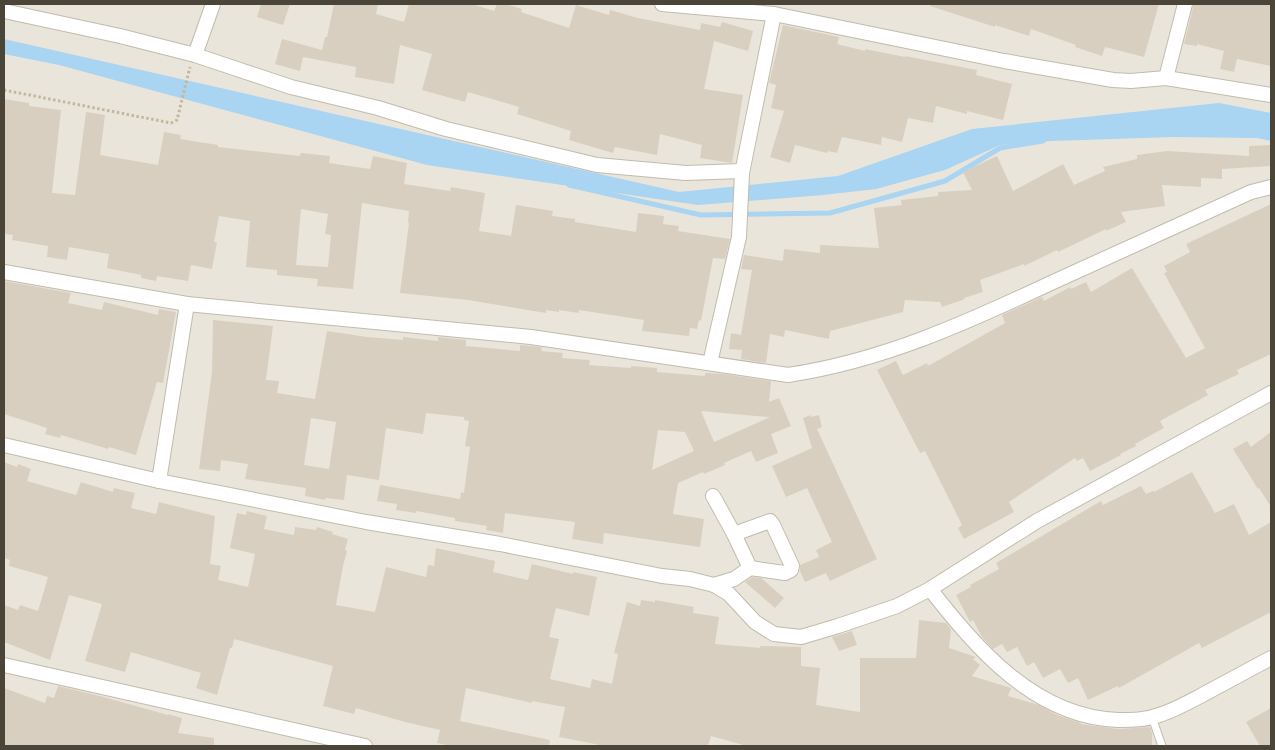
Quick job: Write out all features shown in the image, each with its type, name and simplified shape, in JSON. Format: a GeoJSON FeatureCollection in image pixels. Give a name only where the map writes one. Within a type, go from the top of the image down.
{"type":"FeatureCollection","features":[{"type":"Feature","properties":{"kind":"street"},"geometry":{"type":"LineString","coordinates":[[195,55],[213,4]]}},
{"type":"Feature","properties":{"kind":"street"},"geometry":{"type":"LineString","coordinates":[[662,4],[774,14],[1004,61],[1113,80],[1131,81],[1166,78],[1271,95]]}},
{"type":"Feature","properties":{"kind":"street"},"geometry":{"type":"LineString","coordinates":[[1166,78],[1185,4]]}},
{"type":"Feature","properties":{"kind":"street"},"geometry":{"type":"LineString","coordinates":[[4,11],[120,36],[195,55],[291,87],[378,108],[446,129],[597,165],[686,173],[742,172]]}},
{"type":"Feature","properties":{"kind":"street"},"geometry":{"type":"LineString","coordinates":[[710,363],[739,237],[742,172],[774,14]]}},
{"type":"Feature","properties":{"kind":"street"},"geometry":{"type":"LineString","coordinates":[[4,272],[187,304],[531,337],[788,375],[824,370],[876,356],[959,326],[1251,192],[1271,187]]}},
{"type":"Feature","properties":{"kind":"street"},"geometry":{"type":"LineString","coordinates":[[160,481],[187,304]]}},
{"type":"Feature","properties":{"kind":"street"},"geometry":{"type":"LineString","coordinates":[[4,445],[160,481],[366,522],[500,544],[662,576],[690,579],[714,585],[729,594],[755,622],[774,634],[801,637],[897,606],[930,589],[1037,521],[1271,393]]}},
{"type":"Feature","properties":{"kind":"street"},"geometry":{"type":"LineString","coordinates":[[713,496],[750,568]]}},
{"type":"Feature","properties":{"kind":"street"},"geometry":{"type":"LineString","coordinates":[[714,585],[734,579],[750,568],[785,573],[791,570],[792,566],[770,521],[734,534]]}},
{"type":"Feature","properties":{"kind":"street"},"geometry":{"type":"LineString","coordinates":[[930,589],[952,618],[985,654],[1012,678],[1040,697],[1069,710],[1102,719],[1135,720],[1152,717],[1181,706],[1271,658]]}},
{"type":"Feature","properties":{"kind":"street"},"geometry":{"type":"LineString","coordinates":[[4,665],[366,746]]}},
{"type":"Feature","properties":{"kind":"lane"},"geometry":{"type":"LineString","coordinates":[[1152,717],[1162,746]]}},
{"type":"Feature","properties":{"kind":"path"},"geometry":{"type":"LineString","coordinates":[[4,90],[171,123],[177,120],[188,73]]}},
{"type":"Feature","properties":{"kind":"shaded area"},"geometry":{"type":"Polygon","coordinates":[[[4,4],[1271,4],[1271,746],[4,746],[4,4]]]}},
{"type":"Feature","properties":{"kind":"water"},"geometry":{"type":"Polygon","coordinates":[[[4,39],[679,192],[838,176],[972,129],[1219,103],[1271,113],[1271,141],[1257,138],[1173,137],[1052,141],[1000,145],[945,170],[876,189],[698,205],[427,165],[59,65],[4,54],[4,39]]]}},
{"type":"Feature","properties":{"kind":"building"},"geometry":{"type":"Polygon","coordinates":[[[261,4],[290,4],[283,25],[257,17],[261,4]]]}},
{"type":"Feature","properties":{"kind":"building"},"geometry":{"type":"Polygon","coordinates":[[[334,4],[378,4],[376,14],[404,22],[409,4],[472,4],[494,11],[497,4],[506,4],[522,9],[521,12],[569,28],[576,5],[609,15],[610,10],[638,18],[700,30],[701,23],[720,27],[722,22],[753,31],[748,51],[714,41],[704,89],[743,95],[732,163],[700,158],[702,145],[660,134],[657,155],[615,147],[613,153],[569,140],[571,131],[517,114],[519,107],[468,92],[465,102],[422,90],[432,54],[400,45],[394,84],[355,77],[356,67],[303,57],[300,71],[275,64],[282,39],[322,50],[325,37],[327,37],[334,4]]]}},
{"type":"Feature","properties":{"kind":"building"},"geometry":{"type":"Polygon","coordinates":[[[931,4],[1159,4],[1144,57],[1105,47],[1102,56],[1031,29],[1029,36],[930,6],[931,4]]]}},
{"type":"Feature","properties":{"kind":"building"},"geometry":{"type":"Polygon","coordinates":[[[1194,4],[1271,4],[1271,66],[1237,59],[1234,72],[1220,69],[1224,51],[1197,44],[1197,46],[1184,44],[1194,4]]]}},
{"type":"Feature","properties":{"kind":"building"},"geometry":{"type":"Polygon","coordinates":[[[783,25],[839,37],[837,44],[865,51],[865,49],[977,70],[976,75],[1012,84],[1003,120],[936,106],[933,123],[908,118],[902,142],[882,137],[881,145],[842,137],[837,153],[828,151],[827,153],[795,145],[790,163],[770,157],[784,111],[771,108],[776,85],[769,83],[783,25]]]}},
{"type":"Feature","properties":{"kind":"building"},"geometry":{"type":"Polygon","coordinates":[[[4,99],[29,103],[29,106],[61,110],[52,193],[75,195],[86,112],[105,115],[100,155],[158,165],[164,132],[181,135],[180,139],[218,145],[218,147],[300,156],[301,153],[330,156],[329,163],[370,169],[373,156],[407,163],[404,184],[450,191],[451,187],[485,193],[479,231],[511,236],[516,205],[553,211],[552,216],[575,219],[575,222],[636,232],[638,213],[664,216],[663,224],[679,226],[678,231],[730,239],[725,259],[713,258],[701,321],[699,320],[697,329],[690,328],[689,336],[642,331],[644,320],[579,310],[579,313],[546,310],[546,313],[468,300],[400,293],[409,211],[362,203],[353,289],[317,286],[318,279],[277,275],[277,270],[246,267],[250,221],[219,216],[214,242],[217,242],[212,269],[191,265],[188,281],[157,276],[156,281],[141,278],[141,275],[107,268],[109,254],[69,247],[67,260],[47,257],[48,246],[12,240],[13,235],[4,234],[4,99]],[[301,209],[296,265],[328,267],[331,235],[325,234],[328,214],[301,209]]]}},
{"type":"Feature","properties":{"kind":"building"},"geometry":{"type":"Polygon","coordinates":[[[1271,145],[1271,166],[1222,169],[1222,179],[1201,178],[1201,187],[1162,185],[1165,206],[1121,212],[1126,222],[1106,231],[1106,229],[1058,252],[1057,250],[1024,266],[1024,264],[980,280],[983,292],[965,299],[942,307],[940,302],[905,300],[903,312],[830,331],[829,339],[785,330],[784,337],[770,334],[766,363],[741,359],[742,350],[729,349],[731,333],[741,335],[752,270],[741,269],[744,255],[783,261],[784,249],[820,253],[820,245],[879,248],[874,208],[902,205],[901,200],[938,196],[938,192],[972,190],[963,172],[997,156],[1013,191],[1063,164],[1074,185],[1105,171],[1103,167],[1137,159],[1137,155],[1167,151],[1249,156],[1249,146],[1271,145]]]}},
{"type":"Feature","properties":{"kind":"building"},"geometry":{"type":"Polygon","coordinates":[[[1271,204],[1271,354],[1237,370],[1239,374],[1205,390],[1208,395],[1160,421],[1164,428],[1135,444],[1136,446],[1121,455],[1090,471],[1083,458],[1077,461],[1075,458],[1009,502],[1014,512],[964,539],[958,528],[962,525],[925,451],[920,453],[877,370],[896,361],[903,375],[927,363],[928,366],[1005,323],[1002,315],[1042,297],[1044,301],[1070,287],[1071,289],[1086,282],[1091,292],[1132,268],[1186,358],[1205,348],[1164,273],[1167,272],[1164,266],[1190,252],[1186,244],[1271,204]]]}},
{"type":"Feature","properties":{"kind":"building"},"geometry":{"type":"Polygon","coordinates":[[[4,281],[71,293],[68,303],[102,310],[104,302],[158,315],[159,309],[176,312],[163,383],[157,382],[136,455],[61,435],[60,438],[45,434],[47,428],[4,414],[4,281]]]}},
{"type":"Feature","properties":{"kind":"building"},"geometry":{"type":"Polygon","coordinates":[[[213,320],[273,326],[266,380],[279,381],[277,393],[315,399],[327,331],[403,340],[403,337],[438,341],[438,337],[466,340],[466,346],[520,351],[520,345],[542,347],[541,351],[563,353],[562,358],[590,360],[589,365],[657,368],[657,372],[705,376],[705,373],[724,374],[771,381],[769,402],[779,398],[791,426],[771,434],[778,453],[756,462],[751,451],[724,463],[725,465],[678,483],[673,514],[704,519],[700,547],[604,533],[603,544],[572,539],[575,522],[505,513],[503,533],[486,530],[487,526],[455,521],[455,518],[416,511],[416,513],[396,510],[397,504],[377,501],[380,485],[460,499],[461,492],[464,493],[470,447],[465,446],[469,421],[464,420],[464,417],[426,413],[423,434],[386,428],[379,480],[347,475],[344,500],[325,498],[325,500],[305,496],[306,488],[245,479],[248,464],[221,460],[220,471],[199,469],[212,372],[213,320]],[[701,411],[714,442],[770,417],[768,417],[701,411]],[[311,418],[304,465],[329,469],[336,422],[311,418]],[[658,430],[652,470],[694,451],[685,432],[658,430]]]}},
{"type":"Feature","properties":{"kind":"building"},"geometry":{"type":"Polygon","coordinates":[[[811,415],[811,417],[819,415],[822,427],[817,429],[877,559],[830,581],[826,573],[805,582],[800,571],[800,565],[819,557],[816,550],[832,542],[807,488],[786,497],[772,466],[812,448],[803,418],[811,415]]]}},
{"type":"Feature","properties":{"kind":"building"},"geometry":{"type":"Polygon","coordinates":[[[1271,432],[1271,507],[1233,449],[1247,441],[1251,447],[1271,432]]]}},
{"type":"Feature","properties":{"kind":"building"},"geometry":{"type":"Polygon","coordinates":[[[4,462],[17,467],[18,464],[31,469],[27,481],[76,495],[81,482],[113,492],[114,488],[135,493],[131,508],[156,514],[159,502],[215,516],[210,564],[221,566],[218,580],[248,587],[255,554],[230,548],[237,513],[246,515],[247,511],[267,516],[264,529],[294,535],[295,527],[316,530],[317,527],[333,532],[332,534],[348,539],[336,605],[375,612],[386,567],[426,577],[428,565],[434,566],[436,548],[495,561],[493,572],[528,580],[532,564],[573,574],[573,572],[597,577],[589,616],[556,608],[549,637],[559,639],[550,679],[590,688],[592,679],[612,684],[618,654],[614,653],[627,602],[640,606],[641,600],[655,602],[655,600],[694,607],[693,613],[719,617],[715,644],[760,648],[760,646],[801,647],[801,666],[820,668],[816,705],[860,712],[860,658],[916,658],[919,620],[946,623],[951,629],[949,648],[976,657],[973,659],[980,665],[972,676],[1011,688],[1008,696],[1039,705],[1057,715],[1080,724],[1118,729],[1150,727],[1152,746],[747,746],[711,736],[708,746],[605,746],[559,737],[565,707],[532,701],[532,703],[466,688],[460,721],[550,740],[549,746],[450,746],[437,743],[440,730],[356,708],[354,714],[323,706],[333,666],[234,639],[217,695],[196,688],[201,673],[131,652],[125,672],[85,661],[102,604],[69,595],[50,660],[4,642],[4,605],[18,610],[20,605],[38,611],[48,577],[9,566],[10,560],[4,558],[4,462]]]}},
{"type":"Feature","properties":{"kind":"building"},"geometry":{"type":"Polygon","coordinates":[[[1192,472],[1215,513],[1234,504],[1249,535],[1271,522],[1271,612],[1202,648],[1199,643],[1119,688],[1118,686],[1088,700],[1078,678],[1068,683],[1060,669],[1043,678],[1034,662],[1027,666],[1017,647],[1007,652],[1002,644],[993,649],[982,637],[973,620],[970,622],[956,595],[999,569],[996,563],[1101,501],[1103,505],[1141,486],[1146,494],[1154,492],[1192,472]]]}},
{"type":"Feature","properties":{"kind":"building"},"geometry":{"type":"Polygon","coordinates":[[[752,577],[761,578],[784,598],[775,608],[745,582],[752,577]]]}},
{"type":"Feature","properties":{"kind":"building"},"geometry":{"type":"Polygon","coordinates":[[[852,631],[857,645],[839,651],[832,637],[852,631]]]}},
{"type":"Feature","properties":{"kind":"building"},"geometry":{"type":"Polygon","coordinates":[[[58,686],[182,718],[178,733],[214,738],[214,746],[4,746],[4,688],[45,703],[47,696],[54,698],[58,686]]]}},
{"type":"Feature","properties":{"kind":"building"},"geometry":{"type":"Polygon","coordinates":[[[1271,708],[1271,746],[1260,746],[1246,722],[1271,708]]]}},
{"type":"Feature","properties":{"kind":"waterway"},"geometry":{"type":"LineString","coordinates":[[569,185],[701,215],[830,213],[945,181],[1000,148],[1043,141]]}}]}
